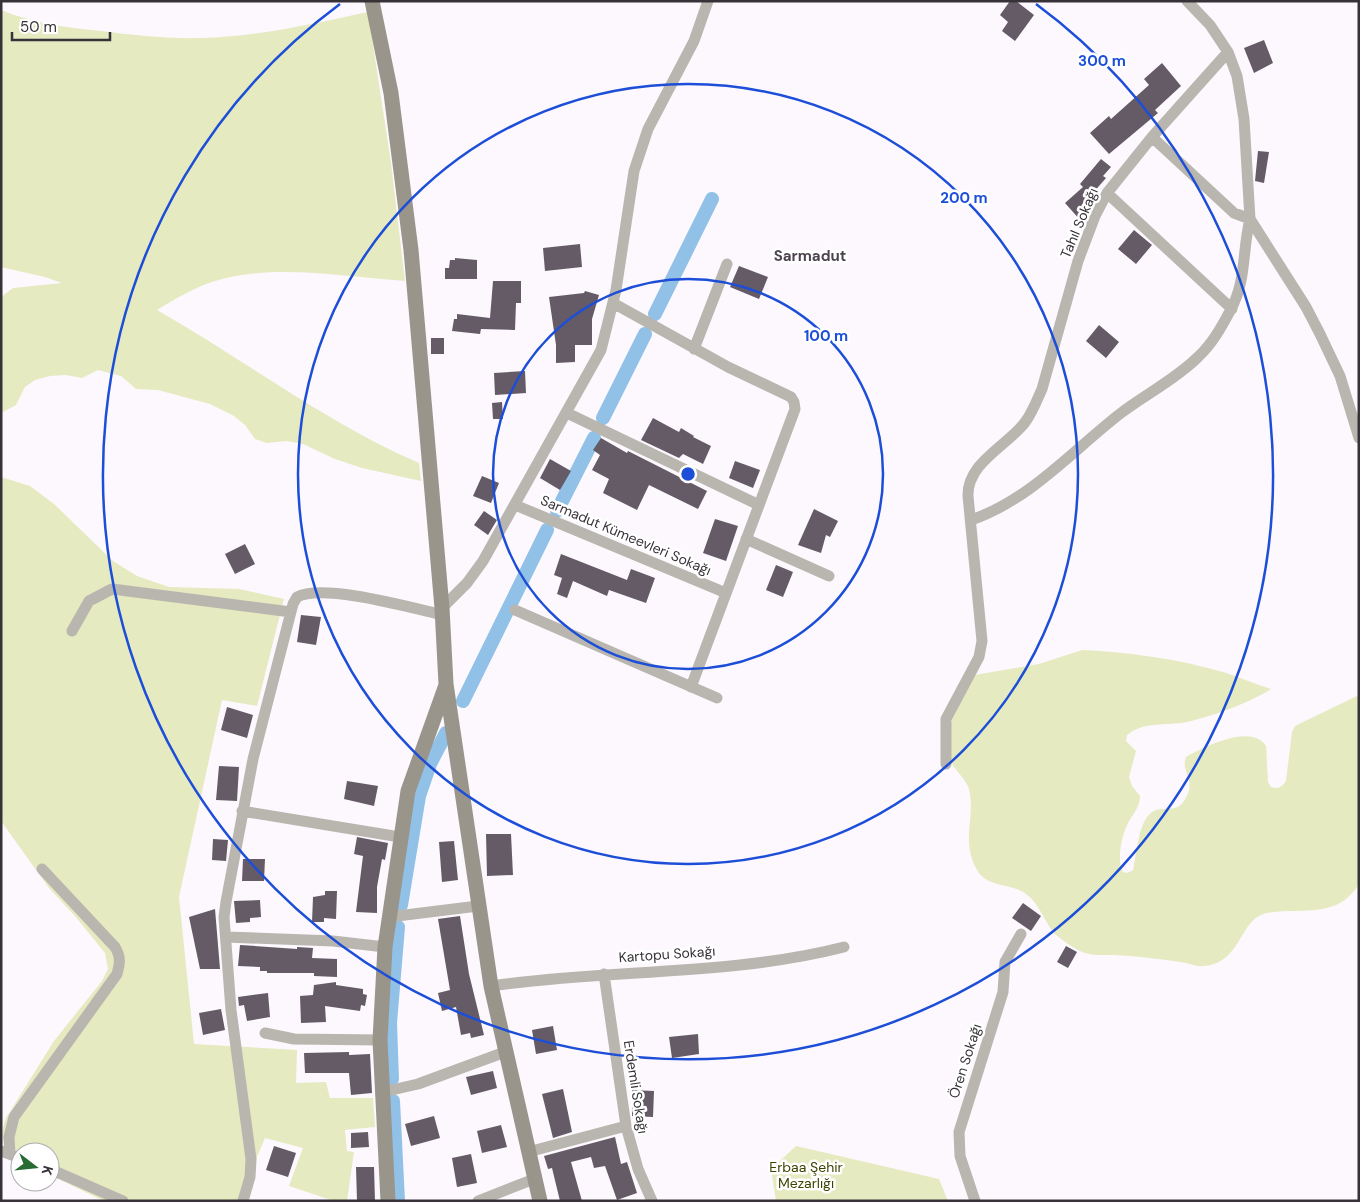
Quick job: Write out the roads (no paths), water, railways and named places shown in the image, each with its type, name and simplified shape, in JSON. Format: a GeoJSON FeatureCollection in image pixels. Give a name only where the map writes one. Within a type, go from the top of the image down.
{"type":"FeatureCollection","features":[{"type":"Feature","properties":{"kind":"main road"},"geometry":{"type":"LineString","coordinates":[[372,1],[391,93],[411,250],[442,612],[446,684],[491,986],[540,1201]]}},
{"type":"Feature","properties":{"kind":"main road"},"geometry":{"type":"LineString","coordinates":[[388,1201],[380,1040],[385,947],[400,837],[413,775],[446,684]]}},
{"type":"Feature","properties":{"kind":"street","name":"Sarmadut Kümeevleri Sokağı"},"geometry":{"type":"LineString","coordinates":[[442,612],[483,562],[601,350],[613,303],[629,193],[640,149],[648,129],[694,41],[708,1]]}},
{"type":"Feature","properties":{"kind":"street"},"geometry":{"type":"LineString","coordinates":[[971,520],[994,512],[1026,490],[1054,470],[1123,411],[1189,365],[1211,343],[1232,309],[1243,276],[1250,219],[1244,119],[1237,76],[1228,52],[1210,25],[1187,1]]}},
{"type":"Feature","properties":{"kind":"street","name":"Tahıl Sokağı"},"geometry":{"type":"LineString","coordinates":[[946,764],[946,719],[979,657],[982,642],[968,487],[970,479],[976,470],[1015,434],[1034,406],[1042,389],[1078,261],[1095,216],[1107,193],[1152,137],[1228,52]]}},
{"type":"Feature","properties":{"kind":"street"},"geometry":{"type":"LineString","coordinates":[[1152,137],[1234,213],[1250,219],[1306,307],[1320,334],[1340,376],[1359,438]]}},
{"type":"Feature","properties":{"kind":"street"},"geometry":{"type":"LineString","coordinates":[[1107,193],[1232,309]]}},
{"type":"Feature","properties":{"kind":"street"},"geometry":{"type":"LineString","coordinates":[[694,349],[728,264]]}},
{"type":"Feature","properties":{"kind":"street"},"geometry":{"type":"LineString","coordinates":[[613,303],[694,349],[791,397],[794,402],[794,409],[691,686]]}},
{"type":"Feature","properties":{"kind":"street"},"geometry":{"type":"LineString","coordinates":[[567,413],[759,505]]}},
{"type":"Feature","properties":{"kind":"street","name":"Sarmadut Kümeevleri Sokağı"},"geometry":{"type":"LineString","coordinates":[[515,505],[726,593]]}},
{"type":"Feature","properties":{"kind":"street"},"geometry":{"type":"LineString","coordinates":[[746,539],[829,576]]}},
{"type":"Feature","properties":{"kind":"street"},"geometry":{"type":"LineString","coordinates":[[72,631],[88,601],[112,589],[291,612]]}},
{"type":"Feature","properties":{"kind":"street"},"geometry":{"type":"LineString","coordinates":[[243,1201],[250,1177],[251,1159],[231,1010],[226,937],[226,902],[253,759],[291,612],[297,597],[313,592],[442,612]]}},
{"type":"Feature","properties":{"kind":"street"},"geometry":{"type":"LineString","coordinates":[[515,610],[717,698]]}},
{"type":"Feature","properties":{"kind":"street"},"geometry":{"type":"LineString","coordinates":[[242,811],[400,837]]}},
{"type":"Feature","properties":{"kind":"street"},"geometry":{"type":"LineString","coordinates":[[10,1154],[9,1137],[14,1117],[117,974],[120,964],[120,954],[115,947],[42,869]]}},
{"type":"Feature","properties":{"kind":"street"},"geometry":{"type":"LineString","coordinates":[[389,917],[478,906]]}},
{"type":"Feature","properties":{"kind":"street","name":"Ören Sokağı"},"geometry":{"type":"LineString","coordinates":[[975,1201],[960,1156],[959,1132],[1003,992],[1005,962],[1021,934]]}},
{"type":"Feature","properties":{"kind":"street"},"geometry":{"type":"LineString","coordinates":[[226,937],[333,941],[385,947]]}},
{"type":"Feature","properties":{"kind":"street","name":"Kartopu Sokağı"},"geometry":{"type":"LineString","coordinates":[[491,986],[604,974],[781,961],[844,947]]}},
{"type":"Feature","properties":{"kind":"street","name":"Erdemli Sokağı"},"geometry":{"type":"LineString","coordinates":[[604,974],[626,1126],[636,1163],[652,1201]]}},
{"type":"Feature","properties":{"kind":"street"},"geometry":{"type":"LineString","coordinates":[[265,1033],[294,1039],[380,1040]]}},
{"type":"Feature","properties":{"kind":"street"},"geometry":{"type":"LineString","coordinates":[[383,1092],[418,1084],[505,1052]]}},
{"type":"Feature","properties":{"kind":"street"},"geometry":{"type":"LineString","coordinates":[[528,1152],[626,1126]]}},
{"type":"Feature","properties":{"kind":"street"},"geometry":{"type":"LineString","coordinates":[[60,1173],[123,1201]]}},
{"type":"Feature","properties":{"kind":"street"},"geometry":{"type":"LineString","coordinates":[[478,1201],[534,1179]]}},
{"type":"Feature","properties":{"kind":"waterway"},"geometry":{"type":"LineString","coordinates":[[655,314],[712,199]]}},
{"type":"Feature","properties":{"kind":"waterway"},"geometry":{"type":"LineString","coordinates":[[603,418],[645,334]]}},
{"type":"Feature","properties":{"kind":"waterway"},"geometry":{"type":"LineString","coordinates":[[557,511],[594,438]]}},
{"type":"Feature","properties":{"kind":"waterway"},"geometry":{"type":"LineString","coordinates":[[463,701],[547,530]]}},
{"type":"Feature","properties":{"kind":"waterway"},"geometry":{"type":"LineString","coordinates":[[401,905],[419,796],[430,764],[446,733]]}},
{"type":"Feature","properties":{"kind":"waterway"},"geometry":{"type":"LineString","coordinates":[[392,1079],[390,1023],[398,927]]}},
{"type":"Feature","properties":{"kind":"waterway"},"geometry":{"type":"LineString","coordinates":[[393,1101],[398,1201]]}},
{"type":"Feature","properties":{"kind":"district","name":"Sarmadut"},"geometry":{"type":"Point","coordinates":[810,256]}},
{"type":"Feature","properties":{"kind":"park label","name":"Erbaa Şehir Mezarlığı"},"geometry":{"type":"Point","coordinates":[806,1176]}}]}
